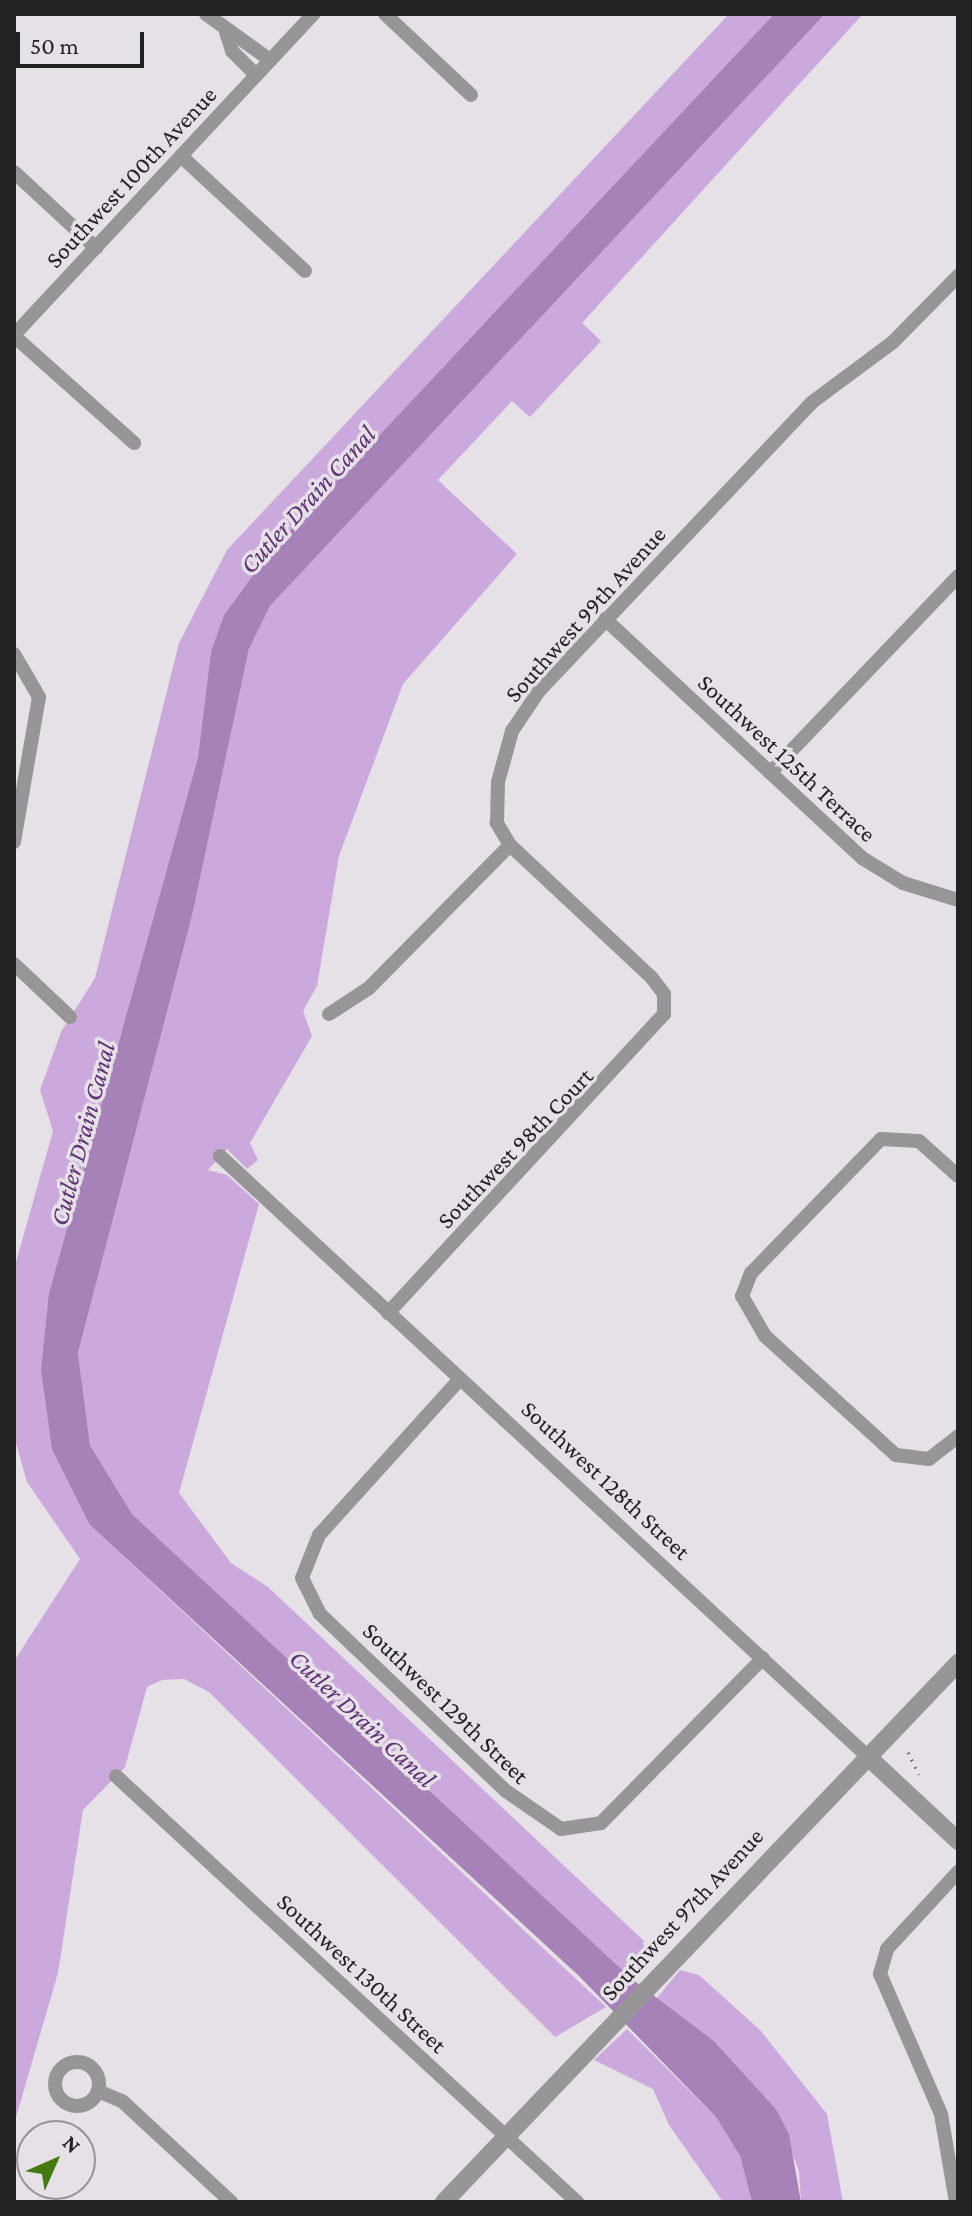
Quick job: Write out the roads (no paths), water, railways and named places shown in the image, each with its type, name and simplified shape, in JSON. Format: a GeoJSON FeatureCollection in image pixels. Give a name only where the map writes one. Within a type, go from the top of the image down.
{"type":"FeatureCollection","features":[{"type":"Feature","properties":{"kind":"street"},"geometry":{"type":"LineString","coordinates":[[206,14],[226,32],[245,37],[270,60]]}},
{"type":"Feature","properties":{"kind":"street","name":"Southwest 100th Avenue"},"geometry":{"type":"LineString","coordinates":[[14,335],[313,14]]}},
{"type":"Feature","properties":{"kind":"street"},"geometry":{"type":"LineString","coordinates":[[385,14],[471,95]]}},
{"type":"Feature","properties":{"kind":"street"},"geometry":{"type":"LineString","coordinates":[[226,32],[232,51],[256,75]]}},
{"type":"Feature","properties":{"kind":"street"},"geometry":{"type":"LineString","coordinates":[[181,156],[305,271]]}},
{"type":"Feature","properties":{"kind":"street"},"geometry":{"type":"LineString","coordinates":[[14,172],[96,248]]}},
{"type":"Feature","properties":{"kind":"street","name":"Southwest 99th Avenue"},"geometry":{"type":"LineString","coordinates":[[510,845],[496,809],[512,731],[539,691],[811,403],[893,342],[958,276]]}},
{"type":"Feature","properties":{"kind":"street"},"geometry":{"type":"LineString","coordinates":[[14,335],[134,443]]}},
{"type":"Feature","properties":{"kind":"street"},"geometry":{"type":"LineString","coordinates":[[770,773],[958,576]]}},
{"type":"Feature","properties":{"kind":"street","name":"Southwest 125th Terrace"},"geometry":{"type":"LineString","coordinates":[[605,619],[878,869],[958,900]]}},
{"type":"Feature","properties":{"kind":"street"},"geometry":{"type":"LineString","coordinates":[[14,654],[38,688],[35,723],[14,842]]}},
{"type":"Feature","properties":{"kind":"street"},"geometry":{"type":"LineString","coordinates":[[329,1014],[369,988],[510,845]]}},
{"type":"Feature","properties":{"kind":"street","name":"Southwest 98th Court"},"geometry":{"type":"LineString","coordinates":[[388,1313],[655,1032],[666,1008],[651,977],[510,845]]}},
{"type":"Feature","properties":{"kind":"street"},"geometry":{"type":"LineString","coordinates":[[14,964],[70,1017]]}},
{"type":"Feature","properties":{"kind":"street"},"geometry":{"type":"LineString","coordinates":[[958,1176],[919,1141],[897,1134],[859,1156],[751,1273],[742,1296],[757,1328],[876,1439],[903,1459],[929,1459],[958,1436]]}},
{"type":"Feature","properties":{"kind":"street","name":"Southwest 128th Street"},"geometry":{"type":"LineString","coordinates":[[220,1156],[958,1841]]}},
{"type":"Feature","properties":{"kind":"street","name":"Southwest 129th Street"},"geometry":{"type":"LineString","coordinates":[[460,1379],[319,1535],[304,1562],[305,1590],[320,1614],[518,1802],[569,1831],[609,1817],[763,1658]]}},
{"type":"Feature","properties":{"kind":"street","name":"Southwest 97th Avenue"},"geometry":{"type":"LineString","coordinates":[[444,2202],[653,1979],[958,1663]]}},
{"type":"Feature","properties":{"kind":"street","name":"Southwest 130th Street"},"geometry":{"type":"LineString","coordinates":[[116,1776],[577,2202]]}},
{"type":"Feature","properties":{"kind":"street"},"geometry":{"type":"LineString","coordinates":[[956,2202],[941,2114],[881,1984],[887,1949],[958,1872]]}},
{"type":"Feature","properties":{"kind":"street"},"geometry":{"type":"LineString","coordinates":[[98,2091],[122,2101],[231,2202]]}},
{"type":"Feature","properties":{"kind":"water label","name":"Cutler Drain Canal"},"geometry":{"type":"Point","coordinates":[308,500]}},
{"type":"Feature","properties":{"kind":"water label","name":"Cutler Drain Canal"},"geometry":{"type":"Point","coordinates":[83,1134]}},
{"type":"Feature","properties":{"kind":"water label","name":"Cutler Drain Canal"},"geometry":{"type":"Point","coordinates":[362,1719]}}]}
